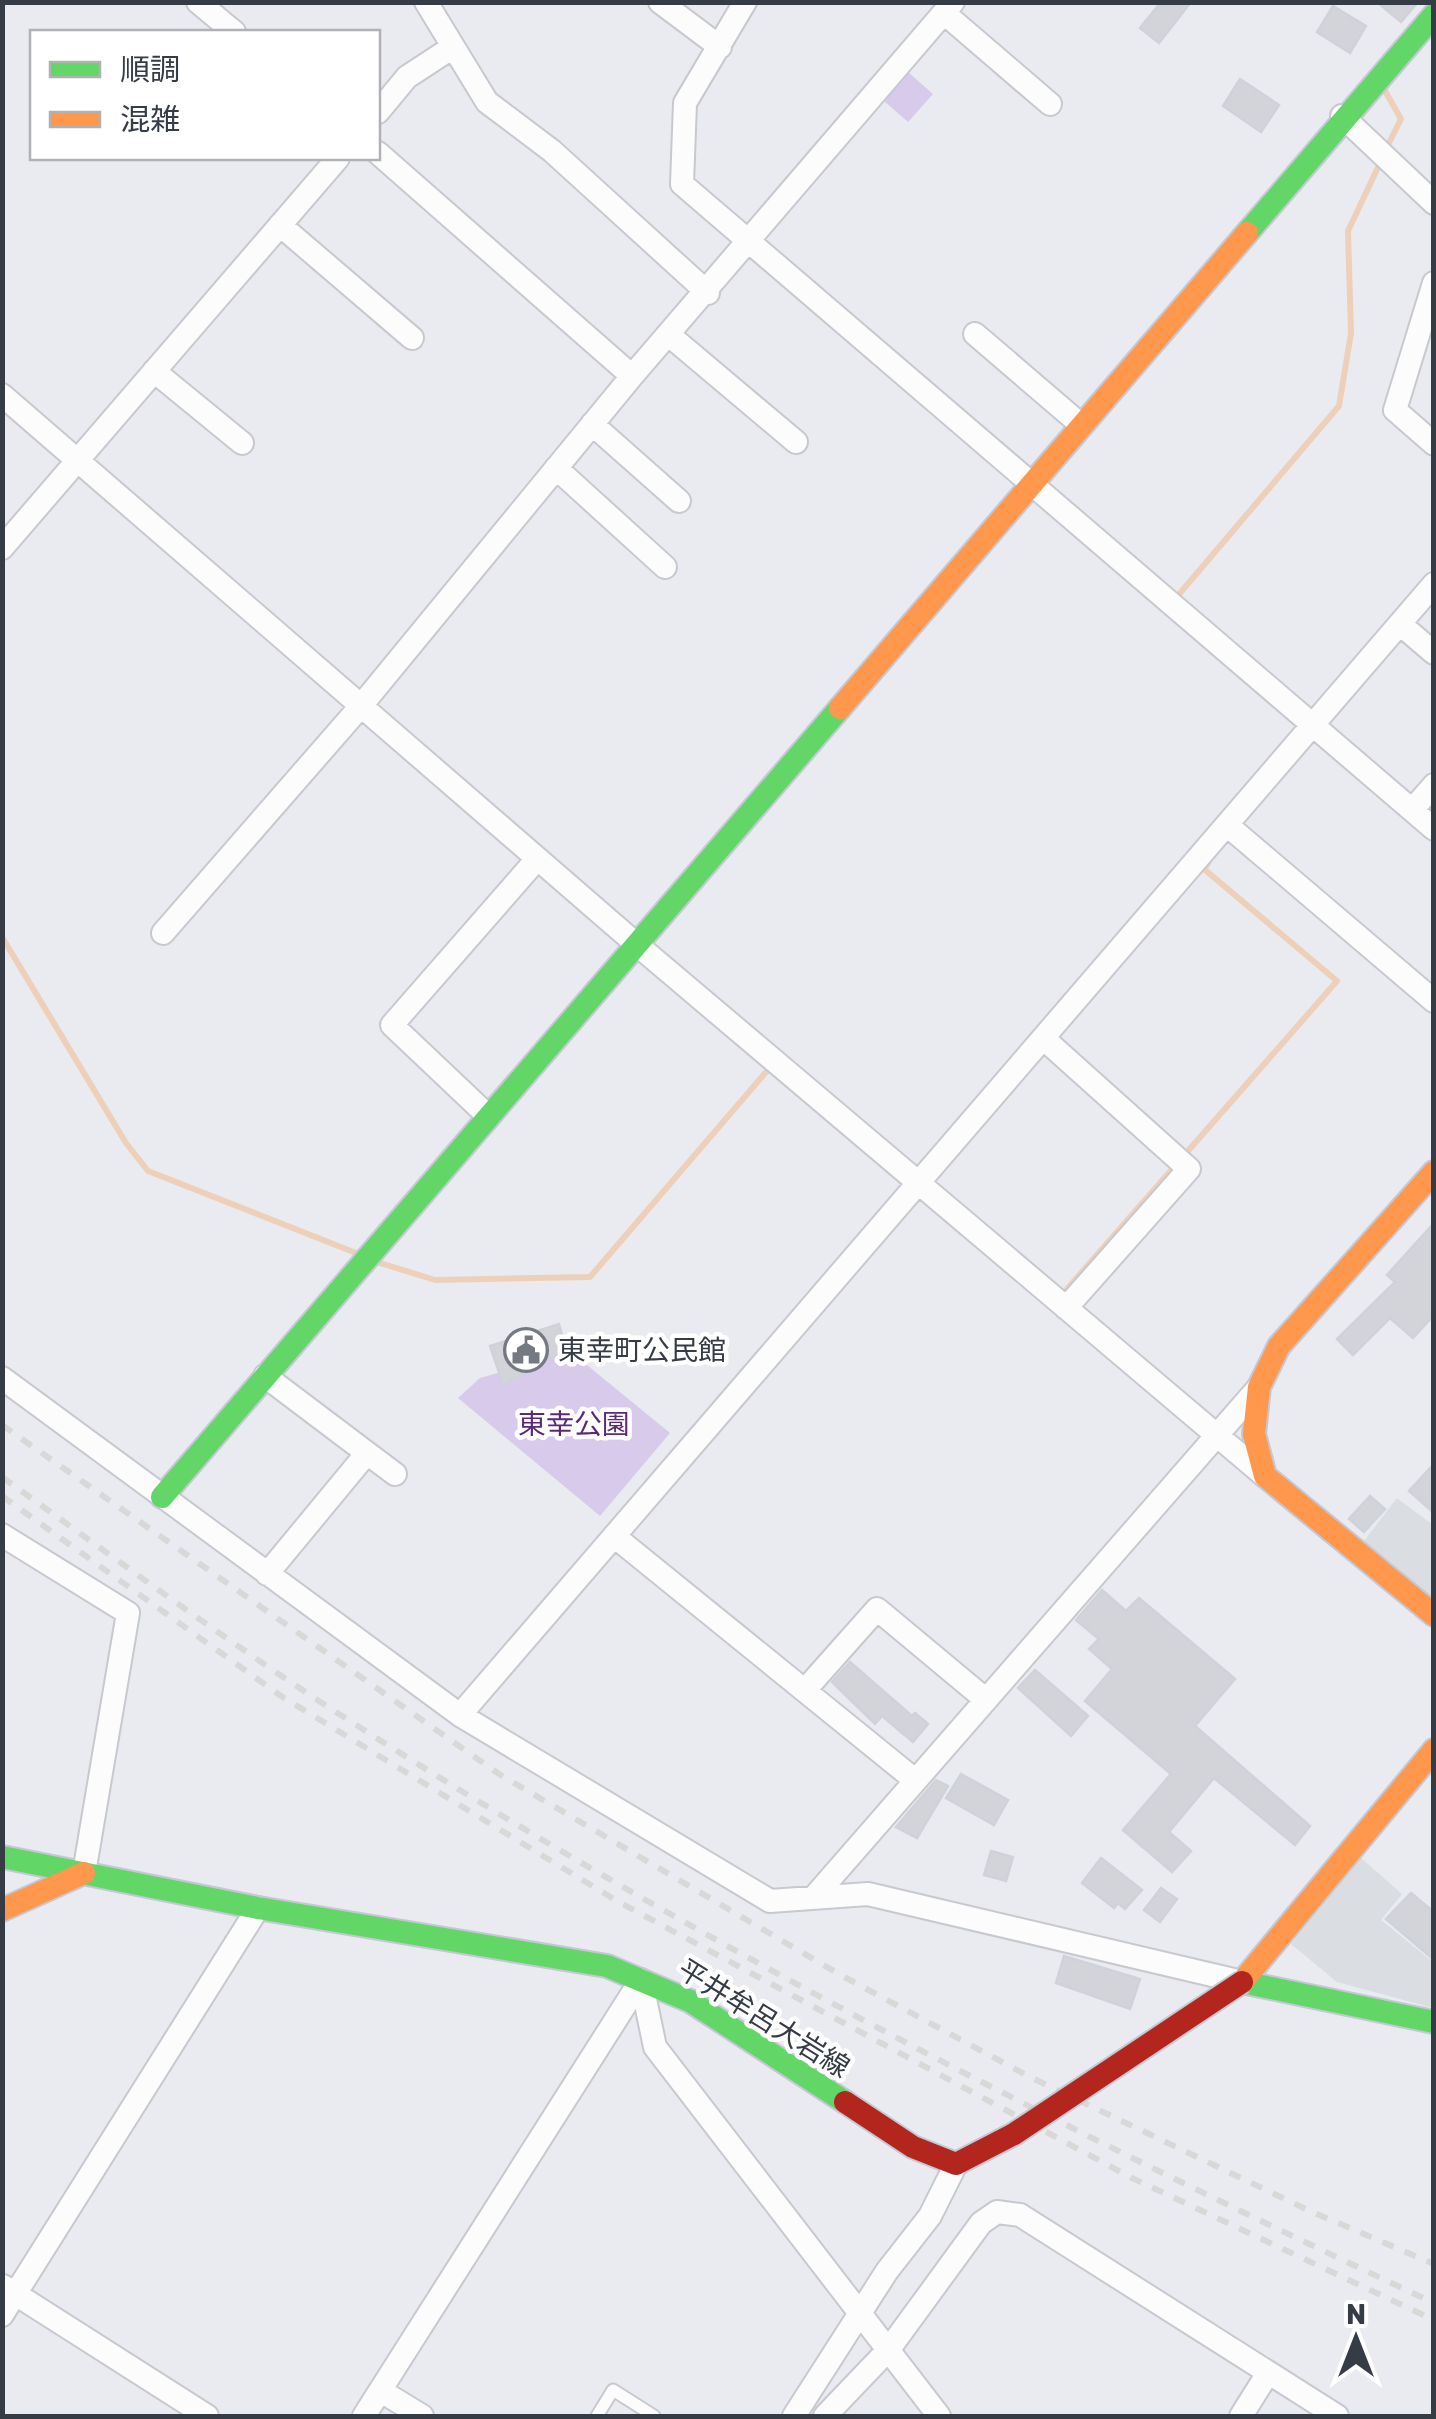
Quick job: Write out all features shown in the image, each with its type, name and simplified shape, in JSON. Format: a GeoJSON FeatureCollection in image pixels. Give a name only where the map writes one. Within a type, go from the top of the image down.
{"type":"FeatureCollection","features":[{"type":"Feature","properties":{"kind":"street"},"geometry":{"type":"LineString","coordinates":[[198,2],[232,30]]}},
{"type":"Feature","properties":{"kind":"street"},"geometry":{"type":"LineString","coordinates":[[426,2],[487,102],[552,151],[708,292]]}},
{"type":"Feature","properties":{"kind":"street"},"geometry":{"type":"LineString","coordinates":[[660,2],[720,47]]}},
{"type":"Feature","properties":{"kind":"street"},"geometry":{"type":"LineString","coordinates":[[744,2],[685,103],[682,184],[1434,829]]}},
{"type":"Feature","properties":{"kind":"street"},"geometry":{"type":"LineString","coordinates":[[163,933],[360,707],[632,376],[948,8],[1050,104]]}},
{"type":"Feature","properties":{"kind":"street"},"geometry":{"type":"LineString","coordinates":[[162,1497],[1342,116],[1434,15]]}},
{"type":"Feature","properties":{"kind":"street"},"geometry":{"type":"LineString","coordinates":[[380,110],[407,77],[454,47]]}},
{"type":"Feature","properties":{"kind":"street"},"geometry":{"type":"LineString","coordinates":[[1342,116],[1434,202]]}},
{"type":"Feature","properties":{"kind":"street"},"geometry":{"type":"LineString","coordinates":[[380,155],[632,376]]}},
{"type":"Feature","properties":{"kind":"street"},"geometry":{"type":"LineString","coordinates":[[2,548],[336,160]]}},
{"type":"Feature","properties":{"kind":"street"},"geometry":{"type":"LineString","coordinates":[[280,225],[412,338]]}},
{"type":"Feature","properties":{"kind":"street"},"geometry":{"type":"LineString","coordinates":[[1434,283],[1394,410],[1434,444]]}},
{"type":"Feature","properties":{"kind":"street"},"geometry":{"type":"LineString","coordinates":[[975,334],[1080,424]]}},
{"type":"Feature","properties":{"kind":"street"},"geometry":{"type":"LineString","coordinates":[[669,336],[796,442]]}},
{"type":"Feature","properties":{"kind":"street"},"geometry":{"type":"LineString","coordinates":[[154,371],[242,443]]}},
{"type":"Feature","properties":{"kind":"street"},"geometry":{"type":"LineString","coordinates":[[2,394],[635,943],[1434,1615]]}},
{"type":"Feature","properties":{"kind":"street"},"geometry":{"type":"LineString","coordinates":[[592,424],[680,501]]}},
{"type":"Feature","properties":{"kind":"street"},"geometry":{"type":"LineString","coordinates":[[556,468],[666,567]]}},
{"type":"Feature","properties":{"kind":"street"},"geometry":{"type":"LineString","coordinates":[[460,1715],[1434,584]]}},
{"type":"Feature","properties":{"kind":"street"},"geometry":{"type":"LineString","coordinates":[[1400,624],[1434,652]]}},
{"type":"Feature","properties":{"kind":"street"},"geometry":{"type":"LineString","coordinates":[[1412,810],[1434,785]]}},
{"type":"Feature","properties":{"kind":"street"},"geometry":{"type":"LineString","coordinates":[[1227,825],[1434,1001]]}},
{"type":"Feature","properties":{"kind":"street"},"geometry":{"type":"LineString","coordinates":[[487,1115],[392,1026],[537,859]]}},
{"type":"Feature","properties":{"kind":"street"},"geometry":{"type":"LineString","coordinates":[[1043,1038],[1189,1168],[1066,1308]]}},
{"type":"Feature","properties":{"kind":"street"},"geometry":{"type":"LineString","coordinates":[[815,1896],[1258,1387],[1279,1346],[1434,1172]]}},
{"type":"Feature","properties":{"kind":"street"},"geometry":{"type":"LineString","coordinates":[[265,1376],[394,1474]]}},
{"type":"Feature","properties":{"kind":"street"},"geometry":{"type":"LineString","coordinates":[[2,1378],[460,1715],[770,1900],[868,1894],[1242,1982],[1315,1994],[1434,2022]]}},
{"type":"Feature","properties":{"kind":"street"},"geometry":{"type":"LineString","coordinates":[[1258,1387],[1254,1434],[1265,1476]]}},
{"type":"Feature","properties":{"kind":"street"},"geometry":{"type":"LineString","coordinates":[[267,1574],[367,1454]]}},
{"type":"Feature","properties":{"kind":"street"},"geometry":{"type":"LineString","coordinates":[[2,1535],[128,1613],[84,1872],[2,1910]]}},
{"type":"Feature","properties":{"kind":"street"},"geometry":{"type":"LineString","coordinates":[[614,1536],[915,1780]]}},
{"type":"Feature","properties":{"kind":"street"},"geometry":{"type":"LineString","coordinates":[[805,1690],[878,1609],[985,1699]]}},
{"type":"Feature","properties":{"kind":"street"},"geometry":{"type":"LineString","coordinates":[[794,2416],[930,2216],[956,2164],[1014,2134],[1242,1982],[1434,1750]]}},
{"type":"Feature","properties":{"kind":"street","name":"平井牟呂大岩線"},"geometry":{"type":"LineString","coordinates":[[2,1857],[258,1908],[607,1966],[690,2001],[913,2147],[956,2164]]}},
{"type":"Feature","properties":{"kind":"street"},"geometry":{"type":"LineString","coordinates":[[2,2315],[9,2290],[258,1908]]}},
{"type":"Feature","properties":{"kind":"street"},"geometry":{"type":"LineString","coordinates":[[641,1980],[654,2047],[862,2311],[939,2416]]}},
{"type":"Feature","properties":{"kind":"street"},"geometry":{"type":"LineString","coordinates":[[364,2416],[641,1980]]}},
{"type":"Feature","properties":{"kind":"street"},"geometry":{"type":"LineString","coordinates":[[825,2416],[890,2349],[981,2222],[997,2212],[1020,2216],[1337,2416]]}},
{"type":"Feature","properties":{"kind":"street"},"geometry":{"type":"LineString","coordinates":[[9,2290],[207,2416]]}},
{"type":"Feature","properties":{"kind":"street"},"geometry":{"type":"LineString","coordinates":[[1241,2416],[1268,2373]]}},
{"type":"Feature","properties":{"kind":"street"},"geometry":{"type":"LineString","coordinates":[[381,2391],[422,2416]]}},
{"type":"Feature","properties":{"kind":"lane"},"geometry":{"type":"LineString","coordinates":[[598,2416],[613,2390],[654,2416]]}},
{"type":"Feature","properties":{"kind":"green space"},"geometry":{"type":"Polygon","coordinates":[[[908,72],[933,94],[908,122],[883,100],[908,72]]]}},
{"type":"Feature","properties":{"kind":"green space","name":"東幸公園"},"geometry":{"type":"Polygon","coordinates":[[[571,1352],[670,1433],[600,1516],[458,1398],[480,1378],[571,1352]]]}},
{"type":"Feature","properties":{"kind":"shaded area"},"geometry":{"type":"Polygon","coordinates":[[[1397,1498],[1433,1525],[1433,1605],[1364,1541],[1397,1498]]]}},
{"type":"Feature","properties":{"kind":"shaded area"},"geometry":{"type":"Polygon","coordinates":[[[1361,1858],[1402,1894],[1381,1920],[1433,1962],[1433,2008],[1337,1982],[1291,1944],[1361,1858]]]}},
{"type":"Feature","properties":{"kind":"building"},"geometry":{"type":"Polygon","coordinates":[[[1161,2],[1191,2],[1159,43],[1140,28],[1161,2]]]}},
{"type":"Feature","properties":{"kind":"building"},"geometry":{"type":"Polygon","coordinates":[[[1377,2],[1418,2],[1401,22],[1377,2]]]}},
{"type":"Feature","properties":{"kind":"building"},"geometry":{"type":"Polygon","coordinates":[[[1333,6],[1366,26],[1350,53],[1317,32],[1333,6]]]}},
{"type":"Feature","properties":{"kind":"building"},"geometry":{"type":"Polygon","coordinates":[[[1240,79],[1279,105],[1261,132],[1223,106],[1240,79]]]}},
{"type":"Feature","properties":{"kind":"building"},"geometry":{"type":"Polygon","coordinates":[[[1434,1223],[1434,1315],[1413,1338],[1390,1318],[1353,1355],[1337,1339],[1395,1282],[1387,1275],[1434,1223]]]}},
{"type":"Feature","properties":{"kind":"building","name":"東幸町公民館"},"geometry":{"type":"Polygon","coordinates":[[[559,1324],[567,1352],[522,1367],[524,1374],[503,1384],[490,1346],[559,1324]]]}},
{"type":"Feature","properties":{"kind":"building"},"geometry":{"type":"Polygon","coordinates":[[[1434,1464],[1434,1513],[1409,1491],[1434,1464]]]}},
{"type":"Feature","properties":{"kind":"building"},"geometry":{"type":"Polygon","coordinates":[[[1370,1496],[1385,1509],[1364,1532],[1349,1519],[1370,1496]]]}},
{"type":"Feature","properties":{"kind":"building"},"geometry":{"type":"Polygon","coordinates":[[[1102,1590],[1126,1611],[1139,1598],[1235,1679],[1195,1726],[1310,1826],[1295,1845],[1214,1778],[1169,1832],[1191,1851],[1172,1872],[1123,1830],[1171,1774],[1085,1701],[1112,1669],[1089,1649],[1099,1639],[1076,1620],[1102,1590]]]}},
{"type":"Feature","properties":{"kind":"building"},"geometry":{"type":"Polygon","coordinates":[[[850,1662],[912,1716],[915,1713],[928,1724],[913,1742],[882,1716],[875,1724],[832,1682],[850,1662]]]}},
{"type":"Feature","properties":{"kind":"building"},"geometry":{"type":"Polygon","coordinates":[[[1035,1670],[1088,1716],[1071,1736],[1018,1688],[1035,1670]]]}},
{"type":"Feature","properties":{"kind":"building"},"geometry":{"type":"Polygon","coordinates":[[[961,1774],[1008,1800],[994,1825],[946,1798],[961,1774]]]}},
{"type":"Feature","properties":{"kind":"building"},"geometry":{"type":"Polygon","coordinates":[[[936,1780],[948,1786],[917,1838],[896,1827],[936,1780]]]}},
{"type":"Feature","properties":{"kind":"building"},"geometry":{"type":"Polygon","coordinates":[[[991,1851],[1013,1857],[1006,1881],[984,1875],[991,1851]]]}},
{"type":"Feature","properties":{"kind":"building"},"geometry":{"type":"Polygon","coordinates":[[[1101,1858],[1142,1890],[1125,1909],[1118,1903],[1114,1908],[1082,1883],[1101,1858]]]}},
{"type":"Feature","properties":{"kind":"building"},"geometry":{"type":"Polygon","coordinates":[[[1161,1888],[1177,1899],[1160,1922],[1144,1910],[1161,1888]]]}},
{"type":"Feature","properties":{"kind":"building"},"geometry":{"type":"Polygon","coordinates":[[[1411,1893],[1434,1912],[1434,1960],[1386,1919],[1411,1893]]]}},
{"type":"Feature","properties":{"kind":"building"},"geometry":{"type":"Polygon","coordinates":[[[1064,1956],[1140,1979],[1130,2009],[1056,1983],[1064,1956]]]}},
{"type":"Feature","properties":{"kind":"waterway"},"geometry":{"type":"LineString","coordinates":[[1384,89],[1401,119],[1386,149]]}},
{"type":"Feature","properties":{"kind":"waterway"},"geometry":{"type":"LineString","coordinates":[[1175,599],[1339,406],[1351,333],[1348,231],[1381,161]]}},
{"type":"Feature","properties":{"kind":"waterway"},"geometry":{"type":"LineString","coordinates":[[1067,1289],[1337,981],[1204,869],[1208,863]]}},
{"type":"Feature","properties":{"kind":"waterway"},"geometry":{"type":"LineString","coordinates":[[2,937],[126,1143],[148,1171],[356,1253]]}},
{"type":"Feature","properties":{"kind":"waterway"},"geometry":{"type":"LineString","coordinates":[[377,1262],[435,1280],[590,1277],[773,1064]]}},
{"type":"Feature","properties":{"kind":"railway"},"geometry":{"type":"LineString","coordinates":[[2,1425],[499,1774],[837,1973],[1030,2077],[1310,2211],[1434,2264]]}},
{"type":"Feature","properties":{"kind":"railway"},"geometry":{"type":"LineString","coordinates":[[2,1477],[293,1684],[602,1875],[874,2026],[1013,2098],[1434,2303]]}},
{"type":"Feature","properties":{"kind":"railway"},"geometry":{"type":"LineString","coordinates":[[2,1496],[281,1696],[617,1901],[1132,2178],[1434,2320]]}},
{"type":"Feature","properties":{"kind":"traffic: fast"},"geometry":{"type":"LineString","coordinates":[[1247,233],[1434,15]]}},
{"type":"Feature","properties":{"kind":"traffic: fast"},"geometry":{"type":"LineString","coordinates":[[162,1497],[840,708]]}},
{"type":"Feature","properties":{"kind":"traffic: fast"},"geometry":{"type":"LineString","coordinates":[[2,1857],[258,1908],[607,1966],[690,2001],[845,2102]]}},
{"type":"Feature","properties":{"kind":"traffic: fast"},"geometry":{"type":"LineString","coordinates":[[1242,1982],[1434,2022]]}},
{"type":"Feature","properties":{"kind":"traffic: slow"},"geometry":{"type":"LineString","coordinates":[[840,708],[1247,233]]}},
{"type":"Feature","properties":{"kind":"traffic: slow"},"geometry":{"type":"LineString","coordinates":[[1434,1172],[1279,1346],[1259,1387],[1254,1434],[1265,1476],[1434,1615]]}},
{"type":"Feature","properties":{"kind":"traffic: slow"},"geometry":{"type":"LineString","coordinates":[[1242,1982],[1434,1750]]}},
{"type":"Feature","properties":{"kind":"traffic: slow"},"geometry":{"type":"LineString","coordinates":[[2,1910],[84,1873]]}},
{"type":"Feature","properties":{"kind":"traffic: jam"},"geometry":{"type":"LineString","coordinates":[[1014,2134],[1242,1982]]}},
{"type":"Feature","properties":{"kind":"traffic: jam"},"geometry":{"type":"LineString","coordinates":[[845,2102],[913,2147],[956,2164],[1014,2134]]}},
{"type":"Feature","properties":{"kind":"place","name":"東幸町公民館"},"geometry":{"type":"Point","coordinates":[526,1350]}}]}
